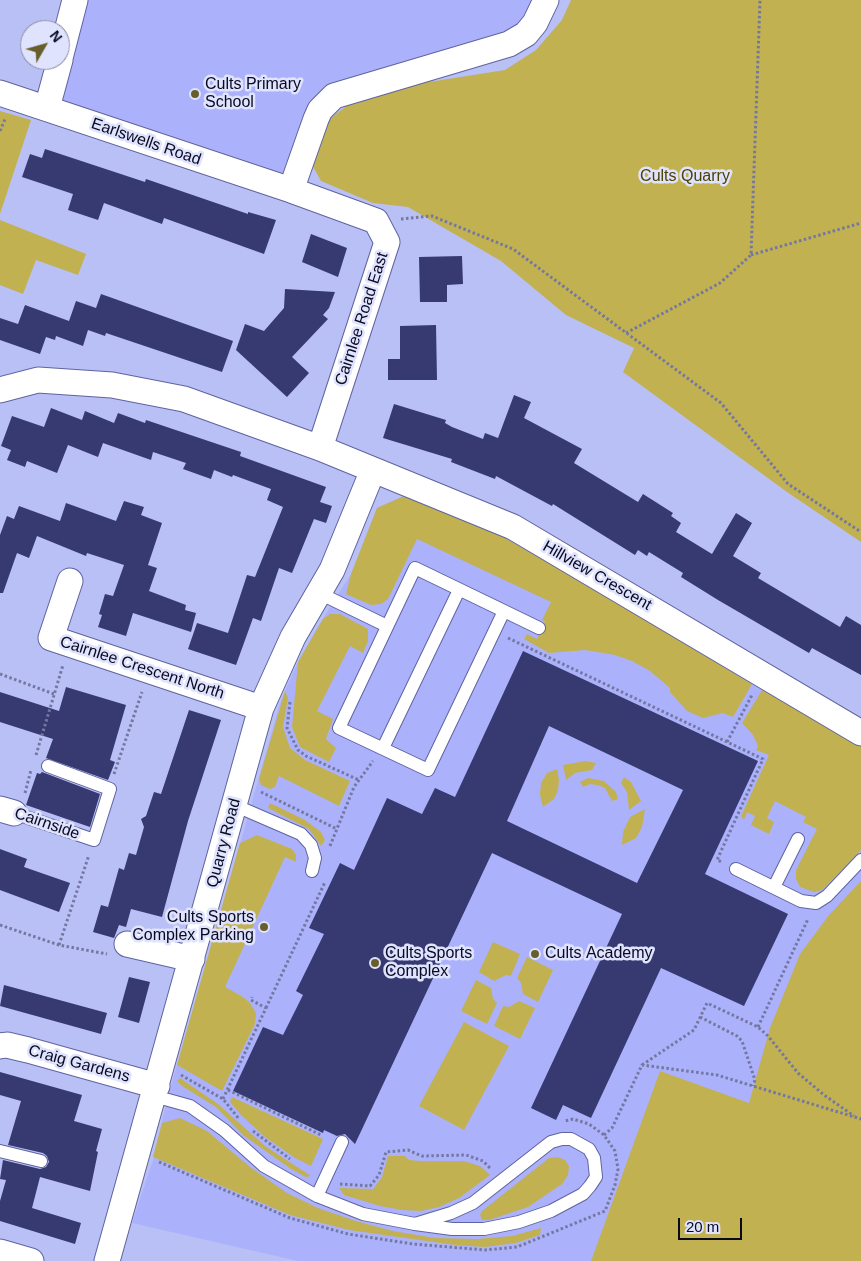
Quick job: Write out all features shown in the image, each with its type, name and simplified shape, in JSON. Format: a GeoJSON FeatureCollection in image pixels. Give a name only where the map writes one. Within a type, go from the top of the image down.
{"type":"FeatureCollection","features":[{"type":"Feature","properties":{"kind":"street"},"geometry":{"type":"LineString","coordinates":[[70,20],[75,0]]}},
{"type":"Feature","properties":{"kind":"street"},"geometry":{"type":"LineString","coordinates":[[376,222],[291,190],[320,110],[334,96],[509,44],[526,34],[535,23],[546,0]]}},
{"type":"Feature","properties":{"kind":"street"},"geometry":{"type":"LineString","coordinates":[[47,108],[57,70]]}},
{"type":"Feature","properties":{"kind":"street","name":"Earlswells Road"},"geometry":{"type":"LineString","coordinates":[[0,93],[291,190]]}},
{"type":"Feature","properties":{"kind":"street","name":"Cairnlee Road East"},"geometry":{"type":"LineString","coordinates":[[320,448],[387,242],[383,231],[376,222]]}},
{"type":"Feature","properties":{"kind":"street","name":"Hillview Crescent"},"geometry":{"type":"LineString","coordinates":[[0,390],[38,380],[112,385],[184,399],[320,448],[513,527],[861,733]]}},
{"type":"Feature","properties":{"kind":"street","name":"Quarry Road"},"geometry":{"type":"LineString","coordinates":[[107,1261],[261,708],[293,637],[332,570],[373,470]]}},
{"type":"Feature","properties":{"kind":"street","name":"Cairnlee Crescent North"},"geometry":{"type":"LineString","coordinates":[[70,581],[51,638],[261,708]]}},
{"type":"Feature","properties":{"kind":"street"},"geometry":{"type":"LineString","coordinates":[[120,950],[192,959]]}},
{"type":"Feature","properties":{"kind":"street","name":"Craig Gardens"},"geometry":{"type":"LineString","coordinates":[[0,1046],[7,1045],[158,1083]]}},
{"type":"Feature","properties":{"kind":"street"},"geometry":{"type":"LineString","coordinates":[[0,1252],[31,1261]]}},
{"type":"Feature","properties":{"kind":"lane"},"geometry":{"type":"LineString","coordinates":[[504,611],[428,770],[339,728],[415,568],[460,590],[504,611],[539,628]]}},
{"type":"Feature","properties":{"kind":"lane"},"geometry":{"type":"LineString","coordinates":[[383,748],[460,590]]}},
{"type":"Feature","properties":{"kind":"lane"},"geometry":{"type":"LineString","coordinates":[[319,593],[387,626]]}},
{"type":"Feature","properties":{"kind":"lane"},"geometry":{"type":"LineString","coordinates":[[48,766],[110,789],[94,840]]}},
{"type":"Feature","properties":{"kind":"lane"},"geometry":{"type":"LineString","coordinates":[[237,795],[301,834],[311,845],[314,854],[312,871]]}},
{"type":"Feature","properties":{"kind":"lane","name":"Cairnside"},"geometry":{"type":"LineString","coordinates":[[11,812],[94,840]]}},
{"type":"Feature","properties":{"kind":"lane"},"geometry":{"type":"LineString","coordinates":[[774,887],[798,839]]}},
{"type":"Feature","properties":{"kind":"lane"},"geometry":{"type":"LineString","coordinates":[[736,869],[802,901],[816,903],[827,896],[861,860]]}},
{"type":"Feature","properties":{"kind":"lane"},"geometry":{"type":"LineString","coordinates":[[158,1083],[224,1130],[264,1166],[317,1196],[363,1214],[415,1224],[452,1229],[484,1229],[518,1222],[551,1211],[583,1194],[590,1186],[596,1177],[594,1158],[585,1146],[571,1140],[562,1139],[551,1142],[473,1203],[451,1213],[415,1224]]}},
{"type":"Feature","properties":{"kind":"lane"},"geometry":{"type":"LineString","coordinates":[[317,1196],[342,1142]]}},
{"type":"Feature","properties":{"kind":"lane"},"geometry":{"type":"LineString","coordinates":[[0,1151],[41,1161]]}},
{"type":"Feature","properties":{"kind":"path"},"geometry":{"type":"LineString","coordinates":[[751,255],[760,0]]}},
{"type":"Feature","properties":{"kind":"path"},"geometry":{"type":"LineString","coordinates":[[376,222],[432,216],[513,249],[722,402],[788,484],[861,532]]}},
{"type":"Feature","properties":{"kind":"path"},"geometry":{"type":"LineString","coordinates":[[626,333],[720,283],[751,255],[861,223]]}},
{"type":"Feature","properties":{"kind":"path"},"geometry":{"type":"LineString","coordinates":[[494,631],[763,759],[717,860],[736,869]]}},
{"type":"Feature","properties":{"kind":"path"},"geometry":{"type":"LineString","coordinates":[[35,759],[68,645]]}},
{"type":"Feature","properties":{"kind":"path"},"geometry":{"type":"LineString","coordinates":[[110,789],[149,671]]}},
{"type":"Feature","properties":{"kind":"path"},"geometry":{"type":"LineString","coordinates":[[0,674],[54,694]]}},
{"type":"Feature","properties":{"kind":"path"},"geometry":{"type":"LineString","coordinates":[[272,680],[292,688],[287,728],[298,750],[306,756],[359,780]]}},
{"type":"Feature","properties":{"kind":"path"},"geometry":{"type":"LineString","coordinates":[[727,742],[756,687]]}},
{"type":"Feature","properties":{"kind":"path"},"geometry":{"type":"LineString","coordinates":[[314,854],[328,850],[359,780],[383,748]]}},
{"type":"Feature","properties":{"kind":"path"},"geometry":{"type":"LineString","coordinates":[[11,812],[32,768]]}},
{"type":"Feature","properties":{"kind":"path"},"geometry":{"type":"LineString","coordinates":[[237,795],[256,790],[337,828]]}},
{"type":"Feature","properties":{"kind":"path"},"geometry":{"type":"LineString","coordinates":[[58,945],[94,840]]}},
{"type":"Feature","properties":{"kind":"path"},"geometry":{"type":"LineString","coordinates":[[224,1099],[330,873]]}},
{"type":"Feature","properties":{"kind":"path"},"geometry":{"type":"LineString","coordinates":[[758,1027],[816,903]]}},
{"type":"Feature","properties":{"kind":"path"},"geometry":{"type":"LineString","coordinates":[[0,925],[58,945],[120,950]]}},
{"type":"Feature","properties":{"kind":"path"},"geometry":{"type":"LineString","coordinates":[[252,997],[251,1000],[266,1008]]}},
{"type":"Feature","properties":{"kind":"path"},"geometry":{"type":"LineString","coordinates":[[604,1135],[612,1128],[642,1065],[694,1030],[707,1003],[758,1027],[768,1036],[798,1073],[824,1095],[859,1119]]}},
{"type":"Feature","properties":{"kind":"path"},"geometry":{"type":"LineString","coordinates":[[700,1018],[738,1036],[742,1041],[755,1080],[753,1086]]}},
{"type":"Feature","properties":{"kind":"path"},"geometry":{"type":"LineString","coordinates":[[642,1065],[717,1075],[859,1119]]}},
{"type":"Feature","properties":{"kind":"path"},"geometry":{"type":"LineString","coordinates":[[158,1083],[175,1071],[224,1099],[245,1124]]}},
{"type":"Feature","properties":{"kind":"path"},"geometry":{"type":"LineString","coordinates":[[228,1090],[321,1135]]}},
{"type":"Feature","properties":{"kind":"path"},"geometry":{"type":"LineString","coordinates":[[137,1156],[153,1160],[290,1218],[348,1234],[421,1245],[485,1250],[517,1247],[605,1211],[615,1185],[618,1169],[616,1151],[604,1135],[589,1124],[573,1119],[556,1123]]}},
{"type":"Feature","properties":{"kind":"path"},"geometry":{"type":"LineString","coordinates":[[251,1129],[293,1162]]}},
{"type":"Feature","properties":{"kind":"path"},"geometry":{"type":"LineString","coordinates":[[325,1179],[336,1184],[370,1186],[379,1175],[386,1152],[408,1150],[422,1156],[466,1155],[483,1161],[491,1168],[498,1163]]}},
{"type":"Feature","properties":{"kind":"shaded area","name":"Cults Primary School"},"geometry":{"type":"Polygon","coordinates":[[[75,0],[546,0],[535,23],[343,92],[291,190],[47,108],[57,70],[70,70],[70,20],[75,0]]]}},
{"type":"Feature","properties":{"kind":"shaded area","name":"Cults Academy"},"geometry":{"type":"Polygon","coordinates":[[[404,496],[752,684],[861,746],[861,1261],[298,1261],[132,1223],[153,1160],[167,1100],[281,700],[298,662],[351,574],[377,508],[404,496]]]}},
{"type":"Feature","properties":{"kind":"green space","name":"Cults Quarry"},"geometry":{"type":"Polygon","coordinates":[[[571,0],[861,0],[861,542],[787,492],[623,372],[634,348],[566,315],[501,261],[408,207],[373,203],[321,181],[310,161],[324,123],[365,92],[505,70],[536,50],[562,20],[571,0]]]}},
{"type":"Feature","properties":{"kind":"green space"},"geometry":{"type":"Polygon","coordinates":[[[0,111],[31,120],[0,214],[0,111]]]}},
{"type":"Feature","properties":{"kind":"green space"},"geometry":{"type":"Polygon","coordinates":[[[0,220],[86,254],[78,275],[36,260],[23,294],[0,285],[0,220]]]}},
{"type":"Feature","properties":{"kind":"green space"},"geometry":{"type":"Polygon","coordinates":[[[404,496],[484,526],[569,574],[752,684],[733,717],[723,713],[703,718],[687,711],[670,692],[670,688],[650,671],[632,661],[615,655],[585,650],[549,653],[524,639],[527,634],[537,639],[545,621],[542,620],[551,602],[417,539],[388,599],[381,604],[371,605],[346,594],[351,574],[377,508],[404,496]]]}},
{"type":"Feature","properties":{"kind":"green space"},"geometry":{"type":"Polygon","coordinates":[[[330,614],[340,614],[368,629],[368,641],[363,653],[350,646],[317,711],[333,719],[326,739],[336,748],[329,762],[300,747],[292,727],[298,662],[323,619],[330,614]]]}},
{"type":"Feature","properties":{"kind":"green space"},"geometry":{"type":"Polygon","coordinates":[[[762,690],[861,746],[861,850],[822,890],[814,892],[800,887],[796,879],[796,870],[817,829],[803,822],[806,817],[775,801],[767,818],[774,822],[769,834],[751,825],[755,816],[747,812],[744,820],[741,816],[769,755],[756,750],[758,746],[753,735],[742,723],[762,690]]]}},
{"type":"Feature","properties":{"kind":"green space"},"geometry":{"type":"Polygon","coordinates":[[[285,691],[288,698],[283,727],[290,748],[305,760],[350,781],[339,806],[279,776],[275,787],[270,789],[261,785],[259,779],[285,691]]]}},
{"type":"Feature","properties":{"kind":"green space"},"geometry":{"type":"Polygon","coordinates":[[[585,761],[596,763],[592,770],[575,773],[566,780],[563,765],[585,761]]]}},
{"type":"Feature","properties":{"kind":"green space"},"geometry":{"type":"Polygon","coordinates":[[[557,769],[558,790],[554,799],[543,807],[540,795],[541,783],[547,773],[557,769]]]}},
{"type":"Feature","properties":{"kind":"green space"},"geometry":{"type":"Polygon","coordinates":[[[624,777],[631,782],[641,801],[629,810],[627,792],[621,783],[624,777]]]}},
{"type":"Feature","properties":{"kind":"green space"},"geometry":{"type":"Polygon","coordinates":[[[588,778],[604,781],[616,792],[618,799],[612,801],[605,788],[598,785],[590,784],[583,787],[580,782],[588,778]]]}},
{"type":"Feature","properties":{"kind":"green space"},"geometry":{"type":"Polygon","coordinates":[[[270,803],[305,820],[321,832],[325,840],[321,846],[309,829],[268,808],[270,803]]]}},
{"type":"Feature","properties":{"kind":"green space"},"geometry":{"type":"Polygon","coordinates":[[[645,809],[642,827],[636,838],[622,845],[623,832],[630,817],[645,809]]]}},
{"type":"Feature","properties":{"kind":"green space"},"geometry":{"type":"Polygon","coordinates":[[[257,835],[292,849],[296,855],[296,862],[285,857],[225,987],[243,997],[250,1003],[256,1013],[255,1024],[222,1091],[177,1065],[240,843],[257,835]]]}},
{"type":"Feature","properties":{"kind":"green space"},"geometry":{"type":"Polygon","coordinates":[[[861,881],[861,1261],[591,1261],[660,1071],[749,1103],[770,1028],[800,954],[829,915],[861,881]]]}},
{"type":"Feature","properties":{"kind":"green space"},"geometry":{"type":"Polygon","coordinates":[[[493,942],[520,954],[511,976],[506,975],[494,981],[479,972],[493,942]]]}},
{"type":"Feature","properties":{"kind":"green space"},"geometry":{"type":"Polygon","coordinates":[[[527,957],[553,970],[538,1002],[523,994],[521,983],[517,978],[527,957]]]}},
{"type":"Feature","properties":{"kind":"green space"},"geometry":{"type":"Polygon","coordinates":[[[476,980],[491,988],[493,999],[497,1003],[487,1024],[461,1011],[476,980]]]}},
{"type":"Feature","properties":{"kind":"green space"},"geometry":{"type":"Polygon","coordinates":[[[519,1001],[535,1008],[520,1039],[494,1026],[503,1006],[509,1007],[519,1001]]]}},
{"type":"Feature","properties":{"kind":"green space"},"geometry":{"type":"Polygon","coordinates":[[[464,1022],[509,1046],[464,1130],[419,1106],[464,1022]]]}},
{"type":"Feature","properties":{"kind":"green space"},"geometry":{"type":"Polygon","coordinates":[[[180,1078],[218,1104],[265,1146],[311,1176],[306,1177],[291,1169],[243,1135],[216,1107],[182,1086],[177,1081],[180,1078]]]}},
{"type":"Feature","properties":{"kind":"green space"},"geometry":{"type":"Polygon","coordinates":[[[232,1097],[323,1139],[311,1166],[295,1158],[265,1137],[230,1102],[232,1097]]]}},
{"type":"Feature","properties":{"kind":"green space"},"geometry":{"type":"Polygon","coordinates":[[[180,1118],[207,1131],[250,1167],[287,1193],[318,1208],[356,1221],[393,1231],[435,1238],[477,1239],[512,1236],[541,1228],[540,1235],[516,1243],[485,1247],[455,1245],[349,1230],[290,1215],[153,1157],[162,1123],[180,1118]]]}},
{"type":"Feature","properties":{"kind":"green space"},"geometry":{"type":"Polygon","coordinates":[[[388,1156],[405,1156],[409,1160],[421,1161],[464,1161],[480,1166],[490,1175],[459,1198],[439,1207],[421,1211],[380,1206],[344,1195],[339,1188],[373,1189],[382,1177],[388,1156]]]}},
{"type":"Feature","properties":{"kind":"green space"},"geometry":{"type":"Polygon","coordinates":[[[558,1157],[565,1160],[569,1166],[568,1175],[562,1184],[528,1207],[489,1220],[482,1220],[480,1215],[482,1211],[549,1158],[558,1157]]]}},
{"type":"Feature","properties":{"kind":"building"},"geometry":{"type":"Polygon","coordinates":[[[45,149],[145,182],[146,179],[248,214],[248,212],[276,220],[264,254],[164,218],[162,224],[104,203],[98,220],[68,210],[73,194],[22,177],[30,154],[42,158],[45,149]]]}},
{"type":"Feature","properties":{"kind":"building"},"geometry":{"type":"Polygon","coordinates":[[[311,234],[347,248],[338,277],[302,262],[311,234]]]}},
{"type":"Feature","properties":{"kind":"building"},"geometry":{"type":"Polygon","coordinates":[[[462,256],[463,284],[447,285],[447,302],[420,302],[419,257],[462,256]]]}},
{"type":"Feature","properties":{"kind":"building"},"geometry":{"type":"Polygon","coordinates":[[[285,289],[335,292],[329,308],[323,315],[328,319],[292,357],[309,373],[287,397],[236,350],[245,324],[264,331],[284,308],[285,289]]]}},
{"type":"Feature","properties":{"kind":"building"},"geometry":{"type":"Polygon","coordinates":[[[101,294],[233,341],[222,372],[106,333],[105,336],[88,330],[83,346],[56,336],[55,340],[46,337],[40,354],[0,340],[0,318],[18,324],[25,305],[69,321],[76,301],[96,308],[101,294]]]}},
{"type":"Feature","properties":{"kind":"building"},"geometry":{"type":"Polygon","coordinates":[[[436,325],[437,380],[388,380],[388,359],[400,359],[400,326],[436,325]]]}},
{"type":"Feature","properties":{"kind":"building"},"geometry":{"type":"Polygon","coordinates":[[[514,395],[531,402],[524,418],[582,449],[574,463],[638,502],[643,494],[673,513],[671,516],[681,523],[676,532],[712,554],[736,513],[752,523],[733,556],[761,573],[758,578],[840,627],[846,616],[861,625],[861,675],[812,648],[809,653],[681,577],[683,573],[649,552],[647,556],[638,550],[635,555],[553,504],[552,506],[496,476],[495,479],[451,462],[452,459],[383,438],[394,404],[446,420],[445,423],[452,427],[483,439],[485,433],[498,438],[514,395]]]}},
{"type":"Feature","properties":{"kind":"building"},"geometry":{"type":"Polygon","coordinates":[[[51,408],[82,420],[85,411],[114,423],[118,413],[145,423],[146,420],[241,452],[240,456],[326,487],[320,502],[332,506],[326,523],[314,519],[292,573],[279,568],[261,621],[253,618],[236,665],[188,649],[197,623],[228,633],[247,575],[255,577],[283,507],[267,500],[271,489],[214,470],[211,479],[183,469],[186,463],[153,452],[151,460],[103,443],[98,457],[68,445],[57,473],[27,461],[25,467],[7,460],[11,450],[1,446],[12,416],[44,427],[51,408]]]}},
{"type":"Feature","properties":{"kind":"building"},"geometry":{"type":"Polygon","coordinates":[[[124,501],[144,507],[141,515],[162,523],[148,565],[157,568],[149,591],[186,605],[185,610],[196,613],[191,632],[133,613],[126,636],[98,627],[102,615],[99,614],[105,594],[113,596],[124,565],[87,553],[86,556],[37,536],[29,558],[17,553],[3,593],[0,593],[0,535],[7,516],[14,519],[19,506],[60,521],[66,503],[116,521],[124,501]]]}},
{"type":"Feature","properties":{"kind":"building","name":"Cults Academy"},"geometry":{"type":"Polygon","coordinates":[[[523,651],[758,761],[705,874],[788,914],[744,1006],[661,968],[591,1118],[563,1105],[556,1120],[531,1108],[622,914],[492,853],[355,1144],[345,1134],[337,1136],[324,1130],[323,1133],[233,1091],[263,1027],[283,1035],[303,995],[296,991],[324,934],[309,928],[340,863],[354,870],[387,798],[422,814],[435,788],[455,797],[523,651]],[[549,726],[507,821],[637,883],[683,790],[549,726]]]}},
{"type":"Feature","properties":{"kind":"building"},"geometry":{"type":"Polygon","coordinates":[[[66,687],[126,705],[110,760],[115,762],[108,780],[46,758],[53,739],[0,722],[0,692],[59,711],[66,687]]]}},
{"type":"Feature","properties":{"kind":"building"},"geometry":{"type":"Polygon","coordinates":[[[189,710],[221,720],[188,821],[162,917],[131,909],[126,927],[119,925],[114,938],[93,932],[101,905],[108,907],[119,868],[124,870],[129,853],[136,855],[144,827],[141,819],[146,816],[154,792],[161,794],[189,710]]]}},
{"type":"Feature","properties":{"kind":"building"},"geometry":{"type":"Polygon","coordinates":[[[42,772],[100,794],[90,827],[26,805],[37,773],[40,774],[42,772]]]}},
{"type":"Feature","properties":{"kind":"building"},"geometry":{"type":"Polygon","coordinates":[[[0,849],[27,859],[24,867],[70,883],[59,912],[0,890],[0,849]]]}},
{"type":"Feature","properties":{"kind":"building"},"geometry":{"type":"Polygon","coordinates":[[[129,977],[150,982],[139,1023],[118,1017],[129,977]]]}},
{"type":"Feature","properties":{"kind":"building"},"geometry":{"type":"Polygon","coordinates":[[[4,985],[107,1013],[101,1034],[0,1006],[4,985]]]}},
{"type":"Feature","properties":{"kind":"building"},"geometry":{"type":"Polygon","coordinates":[[[0,1072],[82,1095],[74,1121],[102,1129],[96,1151],[98,1152],[90,1191],[40,1177],[32,1208],[81,1223],[75,1244],[0,1221],[0,1201],[6,1180],[0,1179],[3,1160],[40,1169],[46,1167],[49,1162],[47,1156],[43,1153],[8,1145],[21,1101],[0,1095],[0,1072]]]}},
{"type":"Feature","properties":{"kind":"place","name":"Cults Primary School"},"geometry":{"type":"Point","coordinates":[195,94]}},
{"type":"Feature","properties":{"kind":"place","name":"Cults Sports Complex Parking"},"geometry":{"type":"Point","coordinates":[264,927]}},
{"type":"Feature","properties":{"kind":"place","name":"Cults Academy"},"geometry":{"type":"Point","coordinates":[535,954]}},
{"type":"Feature","properties":{"kind":"place","name":"Cults Sports Complex"},"geometry":{"type":"Point","coordinates":[375,963]}}]}
